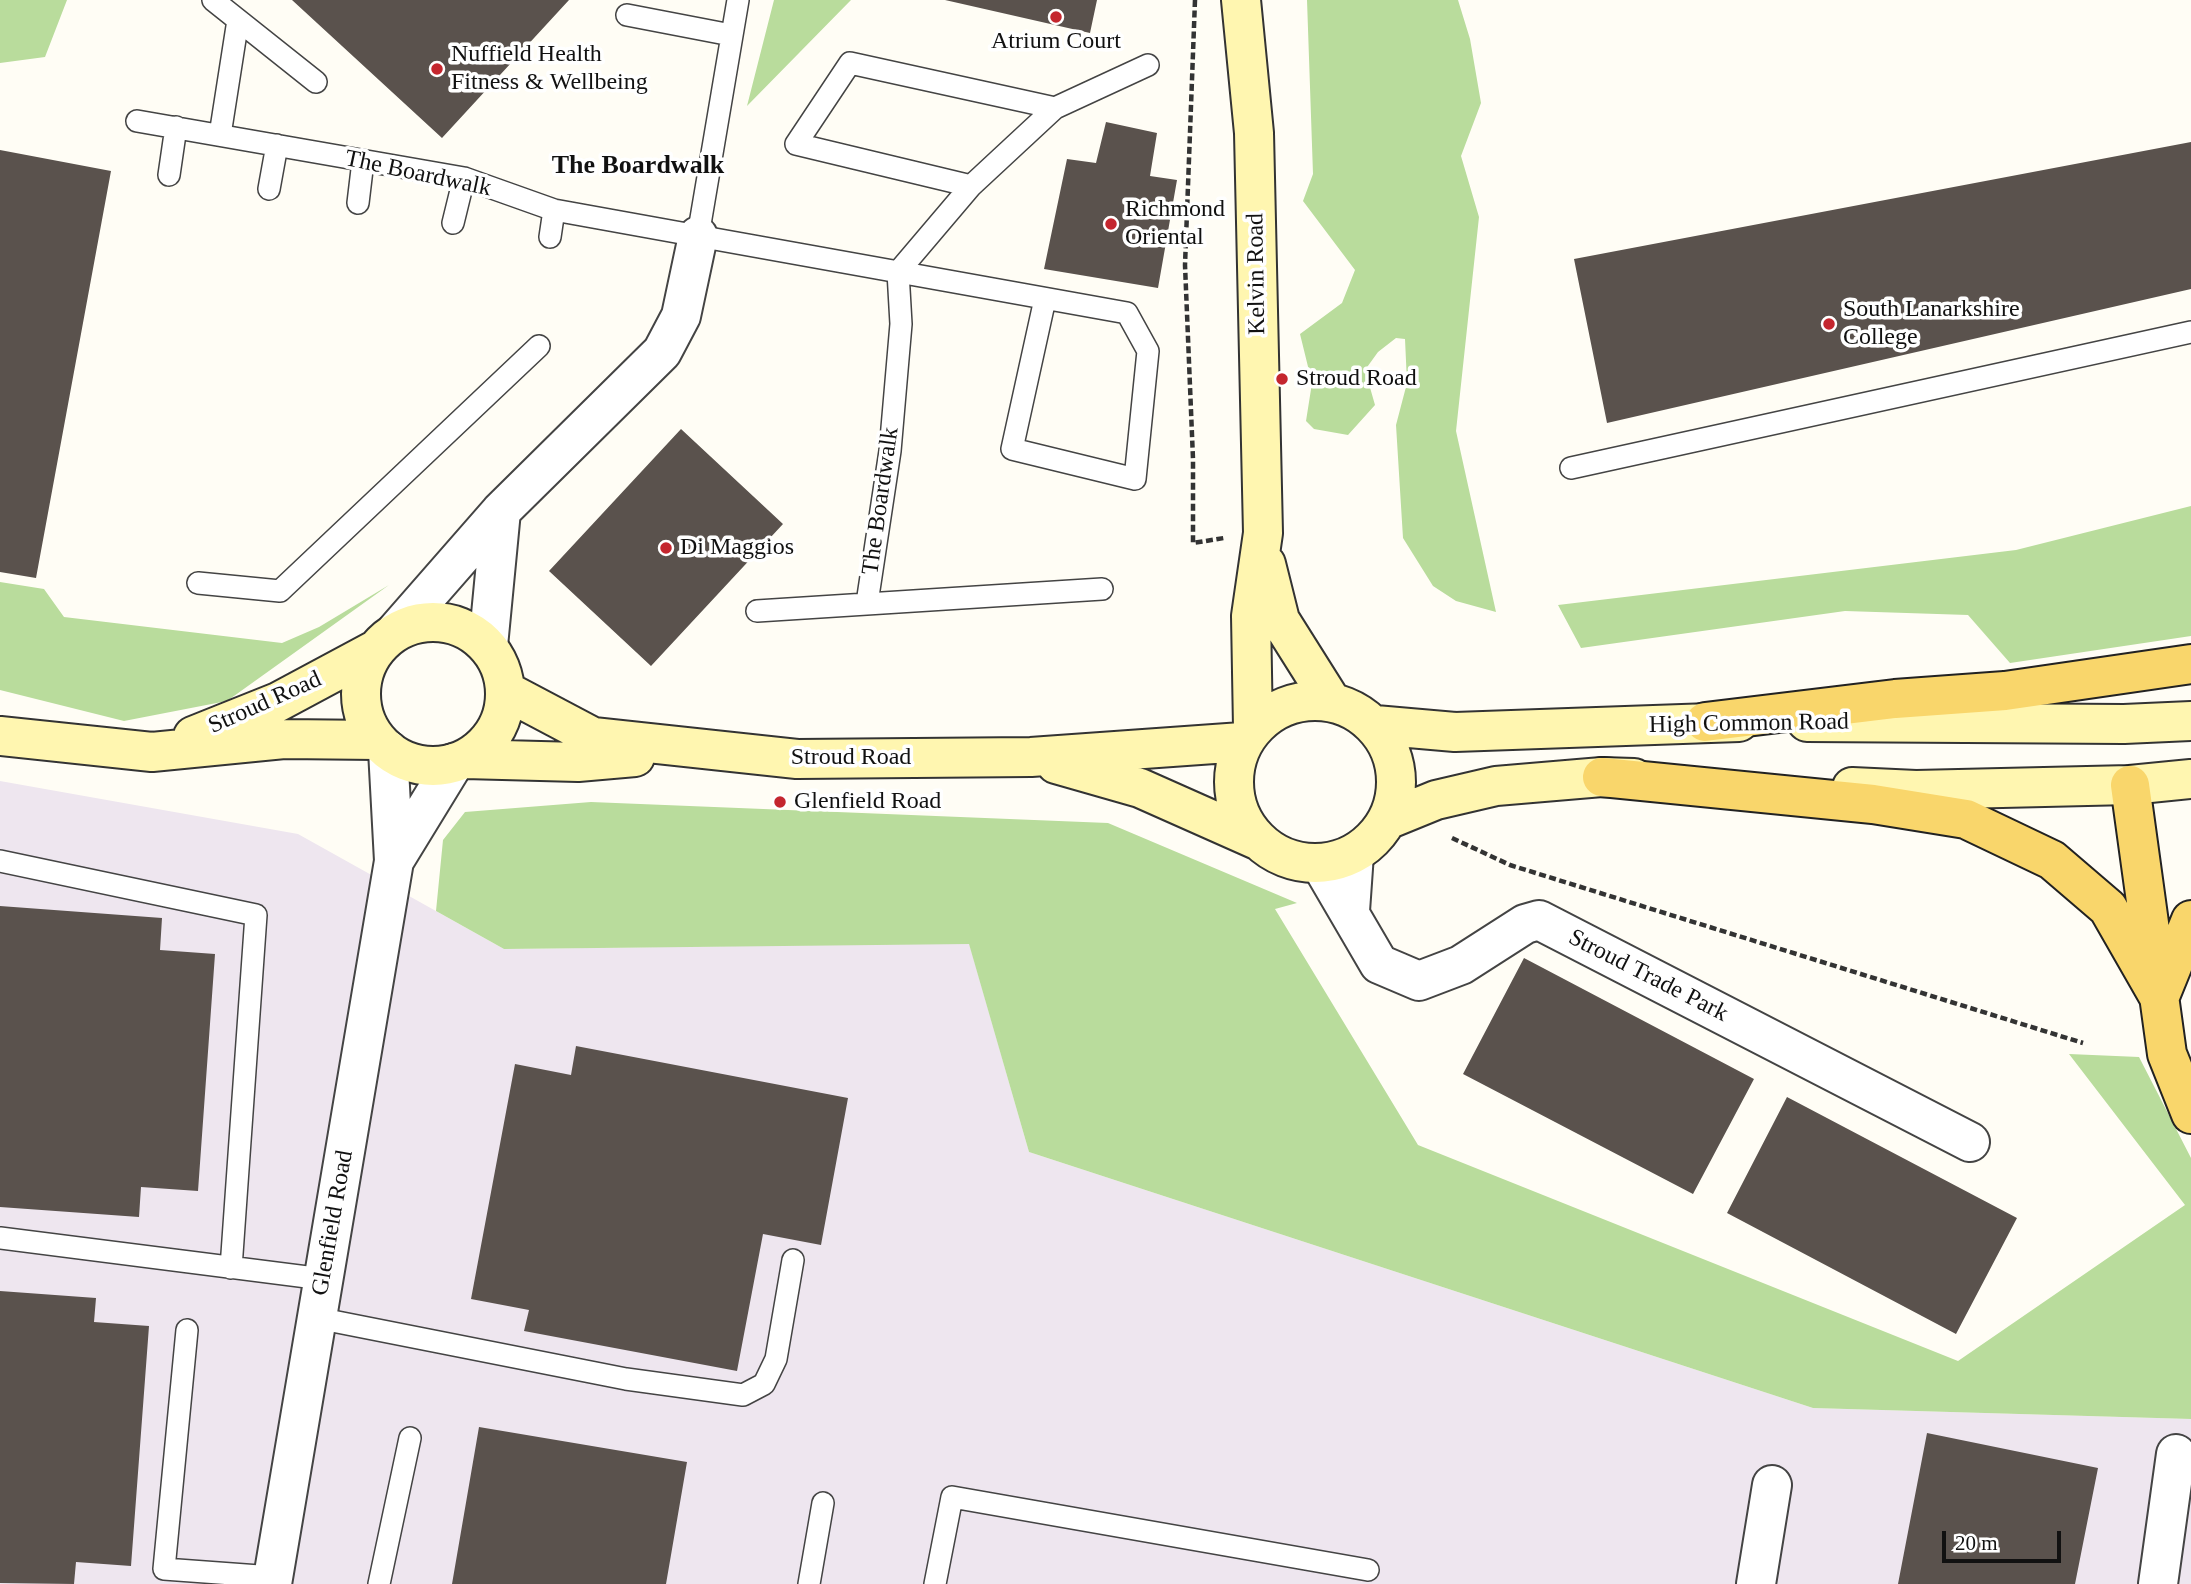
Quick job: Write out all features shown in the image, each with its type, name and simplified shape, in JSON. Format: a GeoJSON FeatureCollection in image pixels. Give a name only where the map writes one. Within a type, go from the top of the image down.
{"type":"FeatureCollection","features":[{"type":"Feature","properties":{"kind":"main road"},"geometry":{"type":"LineString","coordinates":[[1705,722],[1895,699],[2005,691],[2191,663]]}},
{"type":"Feature","properties":{"kind":"main road"},"geometry":{"type":"LineString","coordinates":[[1602,777],[1872,804],[1966,819],[2052,860],[2108,908],[2159,997]]}},
{"type":"Feature","properties":{"kind":"main road"},"geometry":{"type":"LineString","coordinates":[[2130,785],[2167,1054],[2191,1114]]}},
{"type":"Feature","properties":{"kind":"main road"},"geometry":{"type":"LineString","coordinates":[[2159,997],[2191,920]]}},
{"type":"Feature","properties":{"kind":"street","name":"Kelvin Road"},"geometry":{"type":"LineString","coordinates":[[1241,0],[1254,133],[1263,541],[1251,616],[1248,735]]}},
{"type":"Feature","properties":{"kind":"street"},"geometry":{"type":"LineString","coordinates":[[385,640],[419,623],[444,622],[468,630],[488,646],[500,667],[506,691],[503,712],[495,731],[482,747],[460,761],[431,766],[408,762],[383,745],[365,719],[360,695],[364,671],[385,640],[501,511],[662,352],[681,316],[698,236]]}},
{"type":"Feature","properties":{"kind":"street"},"geometry":{"type":"LineString","coordinates":[[488,646],[501,511]]}},
{"type":"Feature","properties":{"kind":"street","name":"Kelvin Road"},"geometry":{"type":"LineString","coordinates":[[1263,541],[1280,620],[1331,701]]}},
{"type":"Feature","properties":{"kind":"street","name":"Stroud Road"},"geometry":{"type":"LineString","coordinates":[[152,752],[278,702],[385,640]]}},
{"type":"Feature","properties":{"kind":"street","name":"Stroud Road"},"geometry":{"type":"LineString","coordinates":[[506,691],[593,737],[797,759],[1031,757],[1248,735]]}},
{"type":"Feature","properties":{"kind":"street"},"geometry":{"type":"LineString","coordinates":[[1394,818],[1396,771],[1389,747],[1375,725],[1355,710],[1331,701],[1310,699],[1288,704],[1269,713],[1248,735],[1234,767],[1234,793],[1242,818],[1257,840],[1286,858],[1337,858],[1373,839],[1394,818],[1436,800],[1496,786],[1602,777],[1916,790],[2130,785],[2191,779]]}},
{"type":"Feature","properties":{"kind":"street","name":"High Common Road"},"geometry":{"type":"LineString","coordinates":[[1375,725],[1455,732],[1705,722],[2124,724],[2191,721]]}},
{"type":"Feature","properties":{"kind":"street"},"geometry":{"type":"LineString","coordinates":[[2124,724],[2130,785]]}},
{"type":"Feature","properties":{"kind":"street","name":"Stroud Road"},"geometry":{"type":"LineString","coordinates":[[0,736],[152,752],[284,739],[383,745]]}},
{"type":"Feature","properties":{"kind":"street","name":"Glenfield Road"},"geometry":{"type":"LineString","coordinates":[[272,1581],[394,862],[383,745]]}},
{"type":"Feature","properties":{"kind":"street","name":"Stroud Road"},"geometry":{"type":"LineString","coordinates":[[460,761],[578,762],[714,751]]}},
{"type":"Feature","properties":{"kind":"street","name":"Stroud Road"},"geometry":{"type":"LineString","coordinates":[[1031,757],[1140,788],[1257,840]]}},
{"type":"Feature","properties":{"kind":"street","name":"Glenfield Road"},"geometry":{"type":"LineString","coordinates":[[394,862],[460,761]]}},
{"type":"Feature","properties":{"kind":"street","name":"Stroud Trade Park"},"geometry":{"type":"LineString","coordinates":[[1337,858],[1350,911],[1379,964],[1419,981],[1461,965],[1525,924],[1539,920],[1970,1142]]}},
{"type":"Feature","properties":{"kind":"street"},"geometry":{"type":"LineString","coordinates":[[2158,1584],[2176,1454]]}},
{"type":"Feature","properties":{"kind":"street"},"geometry":{"type":"LineString","coordinates":[[1756,1584],[1772,1485]]}},
{"type":"Feature","properties":{"kind":"lane"},"geometry":{"type":"LineString","coordinates":[[213,0],[316,82]]}},
{"type":"Feature","properties":{"kind":"lane"},"geometry":{"type":"LineString","coordinates":[[698,236],[738,0]]}},
{"type":"Feature","properties":{"kind":"lane"},"geometry":{"type":"LineString","coordinates":[[627,15],[731,35]]}},
{"type":"Feature","properties":{"kind":"lane"},"geometry":{"type":"LineString","coordinates":[[220,135],[239,20]]}},
{"type":"Feature","properties":{"kind":"lane"},"geometry":{"type":"LineString","coordinates":[[971,186],[796,144],[850,63],[1055,108]]}},
{"type":"Feature","properties":{"kind":"lane"},"geometry":{"type":"LineString","coordinates":[[898,272],[971,186],[1055,108],[1148,65]]}},
{"type":"Feature","properties":{"kind":"lane","name":"The Boardwalk"},"geometry":{"type":"LineString","coordinates":[[137,121],[464,178],[554,210],[1127,313],[1148,351],[1135,479],[1012,449],[1045,299]]}},
{"type":"Feature","properties":{"kind":"lane"},"geometry":{"type":"LineString","coordinates":[[169,175],[176,127]]}},
{"type":"Feature","properties":{"kind":"lane"},"geometry":{"type":"LineString","coordinates":[[269,189],[277,145]]}},
{"type":"Feature","properties":{"kind":"lane"},"geometry":{"type":"LineString","coordinates":[[358,203],[363,161]]}},
{"type":"Feature","properties":{"kind":"lane"},"geometry":{"type":"LineString","coordinates":[[453,223],[464,178]]}},
{"type":"Feature","properties":{"kind":"lane"},"geometry":{"type":"LineString","coordinates":[[550,237],[554,210]]}},
{"type":"Feature","properties":{"kind":"lane","name":"The Boardwalk"},"geometry":{"type":"LineString","coordinates":[[867,603],[890,451],[901,324],[898,272]]}},
{"type":"Feature","properties":{"kind":"lane"},"geometry":{"type":"LineString","coordinates":[[1571,467],[2191,332]]}},
{"type":"Feature","properties":{"kind":"lane"},"geometry":{"type":"LineString","coordinates":[[198,583],[280,591],[539,346]]}},
{"type":"Feature","properties":{"kind":"lane","name":"The Boardwalk"},"geometry":{"type":"LineString","coordinates":[[757,611],[1102,589]]}},
{"type":"Feature","properties":{"kind":"lane"},"geometry":{"type":"LineString","coordinates":[[0,861],[256,915],[232,1268]]}},
{"type":"Feature","properties":{"kind":"lane"},"geometry":{"type":"LineString","coordinates":[[0,1238],[323,1279]]}},
{"type":"Feature","properties":{"kind":"lane"},"geometry":{"type":"LineString","coordinates":[[317,1318],[626,1379],[743,1395],[764,1384],[776,1359],[793,1260]]}},
{"type":"Feature","properties":{"kind":"lane"},"geometry":{"type":"LineString","coordinates":[[187,1330],[164,1569],[272,1581]]}},
{"type":"Feature","properties":{"kind":"lane"},"geometry":{"type":"LineString","coordinates":[[379,1584],[410,1438]]}},
{"type":"Feature","properties":{"kind":"lane"},"geometry":{"type":"LineString","coordinates":[[935,1584],[952,1497],[1368,1570]]}},
{"type":"Feature","properties":{"kind":"lane"},"geometry":{"type":"LineString","coordinates":[[809,1584],[822,1503]]}},
{"type":"Feature","properties":{"kind":"path"},"geometry":{"type":"LineString","coordinates":[[1195,0],[1185,265],[1193,459],[1193,542],[1263,541]]}},
{"type":"Feature","properties":{"kind":"path"},"geometry":{"type":"LineString","coordinates":[[1394,818],[1510,865],[2084,1043]]}},
{"type":"Feature","properties":{"kind":"shaded area"},"geometry":{"type":"Polygon","coordinates":[[[0,781],[298,834],[504,949],[969,943],[1029,1152],[1813,1408],[2191,1419],[2191,1584],[0,1584],[0,781]]]}},
{"type":"Feature","properties":{"kind":"green space"},"geometry":{"type":"Polygon","coordinates":[[[0,0],[67,0],[45,57],[0,63],[0,0]]]}},
{"type":"Feature","properties":{"kind":"green space"},"geometry":{"type":"Polygon","coordinates":[[[774,0],[851,0],[747,106],[774,0]]]}},
{"type":"Feature","properties":{"kind":"green space"},"geometry":{"type":"Polygon","coordinates":[[[1307,0],[1458,0],[1470,39],[1481,103],[1461,156],[1479,217],[1456,431],[1496,612],[1456,601],[1433,586],[1403,538],[1396,425],[1407,383],[1405,339],[1396,338],[1378,352],[1365,370],[1375,405],[1348,435],[1314,429],[1306,421],[1312,383],[1300,334],[1342,303],[1355,270],[1303,201],[1313,174],[1307,0]]]}},
{"type":"Feature","properties":{"kind":"green space"},"geometry":{"type":"Polygon","coordinates":[[[2191,506],[2191,636],[2010,663],[1968,615],[1845,611],[1581,648],[1558,605],[2016,550],[2191,506]]]}},
{"type":"Feature","properties":{"kind":"green space"},"geometry":{"type":"Polygon","coordinates":[[[0,582],[44,589],[64,617],[282,643],[319,627],[389,585],[227,701],[124,721],[0,690],[0,582]]]}},
{"type":"Feature","properties":{"kind":"green space"},"geometry":{"type":"Polygon","coordinates":[[[591,802],[1108,823],[1297,903],[1275,909],[1418,1145],[1958,1361],[2185,1205],[2069,1054],[2139,1057],[2191,1158],[2191,1419],[1813,1408],[1029,1152],[969,944],[504,949],[436,911],[443,840],[465,812],[591,802]]]}},
{"type":"Feature","properties":{"kind":"building","name":"Nuffield Health Fitness & Wellbeing"},"geometry":{"type":"Polygon","coordinates":[[[292,0],[569,0],[442,138],[292,0]]]}},
{"type":"Feature","properties":{"kind":"building","name":"Atrium Court"},"geometry":{"type":"Polygon","coordinates":[[[945,0],[1097,0],[1090,33],[945,0]]]}},
{"type":"Feature","properties":{"kind":"building","name":"Richmond Oriental"},"geometry":{"type":"Polygon","coordinates":[[[1106,122],[1157,133],[1150,176],[1177,180],[1158,288],[1044,269],[1067,159],[1096,163],[1106,122]]]}},
{"type":"Feature","properties":{"kind":"building"},"geometry":{"type":"Polygon","coordinates":[[[2191,142],[2191,289],[1607,423],[1574,259],[2191,142]]]}},
{"type":"Feature","properties":{"kind":"building"},"geometry":{"type":"Polygon","coordinates":[[[0,150],[111,171],[36,578],[0,572],[0,150]]]}},
{"type":"Feature","properties":{"kind":"building","name":"Di Maggios"},"geometry":{"type":"Polygon","coordinates":[[[681,429],[783,524],[651,666],[549,571],[681,429]]]}},
{"type":"Feature","properties":{"kind":"building"},"geometry":{"type":"Polygon","coordinates":[[[0,906],[162,918],[160,950],[215,954],[198,1191],[141,1187],[139,1217],[0,1207],[0,906]]]}},
{"type":"Feature","properties":{"kind":"building"},"geometry":{"type":"Polygon","coordinates":[[[1524,958],[1754,1079],[1693,1194],[1463,1074],[1524,958]]]}},
{"type":"Feature","properties":{"kind":"building"},"geometry":{"type":"Polygon","coordinates":[[[576,1046],[848,1098],[821,1245],[763,1234],[737,1371],[524,1331],[529,1310],[471,1299],[515,1064],[571,1075],[576,1046]]]}},
{"type":"Feature","properties":{"kind":"building"},"geometry":{"type":"Polygon","coordinates":[[[1787,1097],[2017,1218],[1956,1334],[1727,1213],[1787,1097]]]}},
{"type":"Feature","properties":{"kind":"building"},"geometry":{"type":"Polygon","coordinates":[[[0,1291],[96,1298],[94,1322],[149,1326],[131,1566],[76,1562],[74,1584],[0,1583],[0,1291]]]}},
{"type":"Feature","properties":{"kind":"building"},"geometry":{"type":"Polygon","coordinates":[[[479,1427],[687,1462],[666,1584],[452,1584],[479,1427]]]}},
{"type":"Feature","properties":{"kind":"building"},"geometry":{"type":"Polygon","coordinates":[[[1927,1433],[2098,1468],[2075,1584],[1898,1584],[1927,1433]]]}},
{"type":"Feature","properties":{"kind":"place","name":"Atrium Court"},"geometry":{"type":"Point","coordinates":[1056,17]}},
{"type":"Feature","properties":{"kind":"place","name":"Nuffield Health Fitness & Wellbeing"},"geometry":{"type":"Point","coordinates":[437,69]}},
{"type":"Feature","properties":{"kind":"place","name":"Richmond Oriental"},"geometry":{"type":"Point","coordinates":[1111,224]}},
{"type":"Feature","properties":{"kind":"place","name":"South Lanarkshire College"},"geometry":{"type":"Point","coordinates":[1829,324]}},
{"type":"Feature","properties":{"kind":"place","name":"Stroud Road"},"geometry":{"type":"Point","coordinates":[1282,379]}},
{"type":"Feature","properties":{"kind":"place","name":"Di Maggios"},"geometry":{"type":"Point","coordinates":[666,548]}},
{"type":"Feature","properties":{"kind":"place","name":"Glenfield Road"},"geometry":{"type":"Point","coordinates":[780,802]}},
{"type":"Feature","properties":{"kind":"district","name":"The Boardwalk"},"geometry":{"type":"Point","coordinates":[638,166]}}]}
